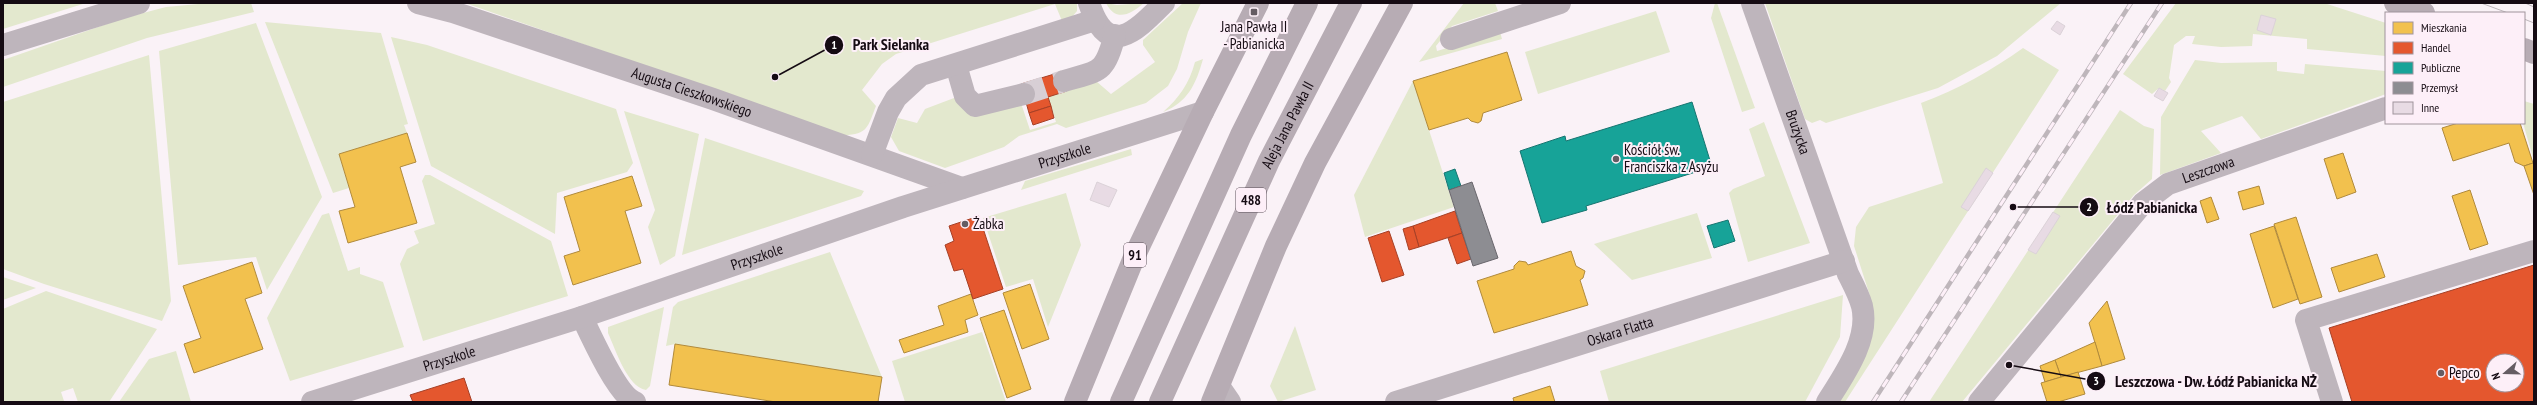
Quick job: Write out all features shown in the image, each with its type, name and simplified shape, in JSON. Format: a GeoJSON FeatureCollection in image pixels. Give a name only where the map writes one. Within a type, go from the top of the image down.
{"type":"FeatureCollection","features":[{"type":"Feature","properties":{"kind":"main road"},"geometry":{"type":"LineString","coordinates":[[1203,112],[1258,3]]}},
{"type":"Feature","properties":{"kind":"main road","name":"488"},"geometry":{"type":"LineString","coordinates":[[1121,402],[1241,135],[1307,3]]}},
{"type":"Feature","properties":{"kind":"main road","name":"Aleja Jana Pawła II"},"geometry":{"type":"LineString","coordinates":[[1160,402],[1269,161],[1351,3]]}},
{"type":"Feature","properties":{"kind":"main road"},"geometry":{"type":"LineString","coordinates":[[1220,397],[1276,246],[1315,163],[1402,3]]}},
{"type":"Feature","properties":{"kind":"main road","name":"91"},"geometry":{"type":"LineString","coordinates":[[1075,402],[1135,256],[1203,112]]}},
{"type":"Feature","properties":{"kind":"street"},"geometry":{"type":"LineString","coordinates":[[3,45],[139,3]]}},
{"type":"Feature","properties":{"kind":"street","name":"Augusta Cieszkowskiego"},"geometry":{"type":"LineString","coordinates":[[418,3],[453,12],[713,99],[962,188]]}},
{"type":"Feature","properties":{"kind":"street"},"geometry":{"type":"LineString","coordinates":[[872,156],[888,112],[902,90],[921,76],[1092,12],[1104,31],[1115,35],[1128,36],[1138,30],[1164,3]]}},
{"type":"Feature","properties":{"kind":"street"},"geometry":{"type":"LineString","coordinates":[[1451,39],[1560,3]]}},
{"type":"Feature","properties":{"kind":"street","name":"Brużycka"},"geometry":{"type":"LineString","coordinates":[[1752,3],[1844,261],[1862,306],[1862,333],[1847,368],[1827,402]]}},
{"type":"Feature","properties":{"kind":"street"},"geometry":{"type":"LineString","coordinates":[[1064,81],[1101,68],[1108,61],[1115,35]]}},
{"type":"Feature","properties":{"kind":"street"},"geometry":{"type":"LineString","coordinates":[[956,64],[965,96],[975,106],[1024,94]]}},
{"type":"Feature","properties":{"kind":"street","name":"Leszczowa"},"geometry":{"type":"LineString","coordinates":[[1979,402],[2143,203],[2155,192],[2168,184],[2385,108]]}},
{"type":"Feature","properties":{"kind":"street","name":"Przyszkole"},"geometry":{"type":"LineString","coordinates":[[312,402],[582,317],[962,188],[1203,112]]}},
{"type":"Feature","properties":{"kind":"street"},"geometry":{"type":"LineString","coordinates":[[2332,402],[2306,320],[2534,250]]}},
{"type":"Feature","properties":{"kind":"street","name":"Oskara Flatta"},"geometry":{"type":"LineString","coordinates":[[1396,402],[1844,261]]}},
{"type":"Feature","properties":{"kind":"street"},"geometry":{"type":"LineString","coordinates":[[582,317],[594,344],[624,394],[635,402]]}},
{"type":"Feature","properties":{"kind":"green space"},"geometry":{"type":"Polygon","coordinates":[[[3,3],[86,3],[3,29],[3,3]]]}},
{"type":"Feature","properties":{"kind":"green space"},"geometry":{"type":"Polygon","coordinates":[[[209,3],[251,3],[254,12],[147,38],[3,87],[3,60],[124,18],[166,7],[209,3]]]}},
{"type":"Feature","properties":{"kind":"green space"},"geometry":{"type":"Polygon","coordinates":[[[465,3],[1077,3],[1077,11],[1072,17],[1062,21],[1055,4],[896,54],[882,64],[862,90],[876,106],[869,124],[863,131],[852,135],[844,135],[465,3]]]}},
{"type":"Feature","properties":{"kind":"green space"},"geometry":{"type":"Polygon","coordinates":[[[1106,3],[1117,5],[1144,3],[1129,13],[1119,15],[1114,13],[1106,3]]]}},
{"type":"Feature","properties":{"kind":"green space"},"geometry":{"type":"Polygon","coordinates":[[[1183,3],[1201,3],[1188,32],[1177,69],[1168,86],[1146,103],[1066,128],[1057,124],[1019,136],[1004,147],[945,168],[899,151],[891,137],[898,118],[917,123],[925,109],[954,98],[1021,103],[1030,130],[1056,122],[1048,97],[1096,81],[1111,94],[1155,62],[1143,45],[1143,40],[1183,3]]]}},
{"type":"Feature","properties":{"kind":"green space"},"geometry":{"type":"Polygon","coordinates":[[[1464,3],[1495,3],[1498,11],[1452,26],[1436,46],[1437,51],[1500,32],[1502,39],[1419,62],[1464,3]]]}},
{"type":"Feature","properties":{"kind":"green space"},"geometry":{"type":"Polygon","coordinates":[[[1715,3],[1717,3],[1755,108],[1742,112],[1711,18],[1715,3]]]}},
{"type":"Feature","properties":{"kind":"green space"},"geometry":{"type":"Polygon","coordinates":[[[1765,3],[2061,3],[1997,56],[1938,88],[1826,123],[1820,120],[1812,123],[1805,119],[1765,3]]]}},
{"type":"Feature","properties":{"kind":"green space"},"geometry":{"type":"Polygon","coordinates":[[[2176,3],[2324,3],[2385,23],[2385,56],[2307,49],[2307,39],[2253,34],[2252,46],[2221,47],[2192,44],[2195,36],[2186,36],[2174,45],[2169,78],[2171,82],[2165,91],[2159,88],[2152,94],[2123,74],[2176,3]]]}},
{"type":"Feature","properties":{"kind":"green space"},"geometry":{"type":"Polygon","coordinates":[[[1656,11],[1670,52],[1538,94],[1525,52],[1656,11]]]}},
{"type":"Feature","properties":{"kind":"green space"},"geometry":{"type":"Polygon","coordinates":[[[265,22],[381,33],[408,124],[404,125],[407,133],[339,154],[349,188],[333,193],[265,22]]]}},
{"type":"Feature","properties":{"kind":"green space"},"geometry":{"type":"Polygon","coordinates":[[[256,23],[322,197],[267,290],[256,257],[178,265],[159,51],[256,23]]]}},
{"type":"Feature","properties":{"kind":"green space"},"geometry":{"type":"Polygon","coordinates":[[[391,37],[427,45],[616,109],[633,163],[627,172],[557,193],[555,234],[431,166],[391,37]]]}},
{"type":"Feature","properties":{"kind":"green space"},"geometry":{"type":"Polygon","coordinates":[[[2023,48],[2059,70],[1845,402],[1833,402],[1870,296],[1854,246],[1856,227],[1869,207],[1943,183],[1921,103],[1974,79],[2023,48]]]}},
{"type":"Feature","properties":{"kind":"green space"},"geometry":{"type":"Polygon","coordinates":[[[149,55],[171,301],[162,321],[44,284],[3,269],[3,102],[149,55]]]}},
{"type":"Feature","properties":{"kind":"green space"},"geometry":{"type":"Polygon","coordinates":[[[1203,59],[1190,91],[1179,103],[1163,112],[1183,90],[1190,77],[1195,62],[1203,59]]]}},
{"type":"Feature","properties":{"kind":"green space"},"geometry":{"type":"Polygon","coordinates":[[[2195,60],[2221,63],[2277,62],[2277,71],[2304,74],[2305,64],[2385,71],[2385,94],[2261,139],[2242,116],[2201,131],[2221,153],[2160,175],[2161,117],[2195,60]]]}},
{"type":"Feature","properties":{"kind":"green space"},"geometry":{"type":"Polygon","coordinates":[[[1413,81],[1454,207],[1365,237],[1354,195],[1413,81]]]}},
{"type":"Feature","properties":{"kind":"green space"},"geometry":{"type":"Polygon","coordinates":[[[2525,101],[2534,104],[2534,161],[2523,124],[2525,124],[2525,101]]]}},
{"type":"Feature","properties":{"kind":"green space"},"geometry":{"type":"Polygon","coordinates":[[[2120,110],[2144,126],[2154,129],[2152,179],[2134,195],[1962,402],[1929,402],[2120,110]]]}},
{"type":"Feature","properties":{"kind":"green space"},"geometry":{"type":"Polygon","coordinates":[[[624,111],[699,134],[675,256],[660,265],[648,227],[655,210],[624,111]]]}},
{"type":"Feature","properties":{"kind":"green space"},"geometry":{"type":"Polygon","coordinates":[[[1764,122],[1810,243],[1748,262],[1729,193],[1733,189],[1765,176],[1749,129],[1764,122]]]}},
{"type":"Feature","properties":{"kind":"green space"},"geometry":{"type":"Polygon","coordinates":[[[705,138],[864,191],[861,196],[682,255],[705,138]]]}},
{"type":"Feature","properties":{"kind":"green space"},"geometry":{"type":"Polygon","coordinates":[[[1131,149],[1132,155],[1021,190],[1025,181],[1131,149]]]}},
{"type":"Feature","properties":{"kind":"green space"},"geometry":{"type":"Polygon","coordinates":[[[425,175],[430,175],[551,241],[568,296],[423,341],[400,264],[407,249],[419,243],[414,231],[435,224],[422,181],[425,175]]]}},
{"type":"Feature","properties":{"kind":"green space"},"geometry":{"type":"Polygon","coordinates":[[[1066,193],[1081,245],[1048,327],[1033,279],[1006,287],[983,218],[1066,193]]]}},
{"type":"Feature","properties":{"kind":"green space"},"geometry":{"type":"Polygon","coordinates":[[[329,213],[348,271],[360,267],[360,274],[383,282],[404,347],[290,381],[267,318],[322,215],[329,213]]]}},
{"type":"Feature","properties":{"kind":"green space"},"geometry":{"type":"Polygon","coordinates":[[[1697,213],[1712,258],[1632,280],[1594,244],[1697,213]]]}},
{"type":"Feature","properties":{"kind":"green space"},"geometry":{"type":"Polygon","coordinates":[[[830,252],[882,377],[675,344],[666,346],[673,307],[678,302],[830,252]]]}},
{"type":"Feature","properties":{"kind":"green space"},"geometry":{"type":"Polygon","coordinates":[[[3,277],[36,288],[3,300],[3,277]]]}},
{"type":"Feature","properties":{"kind":"green space"},"geometry":{"type":"Polygon","coordinates":[[[46,291],[157,329],[109,402],[78,402],[73,388],[61,392],[64,401],[61,402],[3,402],[3,309],[46,291]]]}},
{"type":"Feature","properties":{"kind":"green space"},"geometry":{"type":"Polygon","coordinates":[[[1843,295],[1840,337],[1805,402],[1609,402],[1600,371],[1843,295]]]}},
{"type":"Feature","properties":{"kind":"green space"},"geometry":{"type":"Polygon","coordinates":[[[664,307],[650,386],[646,390],[639,387],[627,375],[608,333],[608,327],[664,307]]]}},
{"type":"Feature","properties":{"kind":"green space"},"geometry":{"type":"Polygon","coordinates":[[[1295,326],[1316,390],[1278,402],[1270,386],[1295,326]]]}},
{"type":"Feature","properties":{"kind":"green space"},"geometry":{"type":"Polygon","coordinates":[[[982,332],[1006,402],[905,402],[892,361],[982,332]]]}},
{"type":"Feature","properties":{"kind":"green space"},"geometry":{"type":"Polygon","coordinates":[[[176,351],[191,402],[119,402],[149,359],[176,351]]]}},
{"type":"Feature","properties":{"kind":"building: Mieszkania"},"geometry":{"type":"Polygon","coordinates":[[[1507,52],[1522,100],[1483,113],[1481,121],[1478,123],[1471,121],[1468,118],[1429,130],[1413,81],[1507,52]]]}},
{"type":"Feature","properties":{"kind":"building: Mieszkania"},"geometry":{"type":"Polygon","coordinates":[[[2455,124],[2520,124],[2533,163],[2524,166],[2515,162],[2509,143],[2453,161],[2442,128],[2455,124]]]}},
{"type":"Feature","properties":{"kind":"building: Mieszkania"},"geometry":{"type":"Polygon","coordinates":[[[407,133],[416,162],[400,167],[417,223],[348,243],[339,211],[355,207],[339,154],[407,133]]]}},
{"type":"Feature","properties":{"kind":"building: Mieszkania"},"geometry":{"type":"Polygon","coordinates":[[[2343,153],[2356,192],[2337,199],[2324,159],[2343,153]]]}},
{"type":"Feature","properties":{"kind":"building: Mieszkania"},"geometry":{"type":"Polygon","coordinates":[[[2533,163],[2534,166],[2534,195],[2524,166],[2533,163]]]}},
{"type":"Feature","properties":{"kind":"building: Mieszkania"},"geometry":{"type":"Polygon","coordinates":[[[632,176],[642,206],[625,211],[641,263],[573,285],[564,256],[580,251],[564,197],[632,176]]]}},
{"type":"Feature","properties":{"kind":"building: Mieszkania"},"geometry":{"type":"Polygon","coordinates":[[[2259,186],[2264,204],[2243,210],[2238,192],[2259,186]]]}},
{"type":"Feature","properties":{"kind":"building: Mieszkania"},"geometry":{"type":"Polygon","coordinates":[[[2470,190],[2488,244],[2470,250],[2452,196],[2470,190]]]}},
{"type":"Feature","properties":{"kind":"building: Mieszkania"},"geometry":{"type":"Polygon","coordinates":[[[2211,197],[2219,219],[2207,223],[2200,201],[2211,197]]]}},
{"type":"Feature","properties":{"kind":"building: Mieszkania"},"geometry":{"type":"Polygon","coordinates":[[[2296,217],[2322,297],[2300,304],[2274,224],[2296,217]]]}},
{"type":"Feature","properties":{"kind":"building: Mieszkania"},"geometry":{"type":"Polygon","coordinates":[[[2274,226],[2298,299],[2273,308],[2250,234],[2274,226]]]}},
{"type":"Feature","properties":{"kind":"building: Mieszkania"},"geometry":{"type":"Polygon","coordinates":[[[1571,251],[1576,266],[1585,271],[1583,278],[1580,280],[1588,305],[1494,333],[1477,281],[1514,269],[1514,266],[1519,261],[1526,262],[1528,265],[1571,251]]]}},
{"type":"Feature","properties":{"kind":"building: Mieszkania"},"geometry":{"type":"Polygon","coordinates":[[[2377,254],[2385,277],[2339,292],[2331,268],[2377,254]]]}},
{"type":"Feature","properties":{"kind":"building: Mieszkania"},"geometry":{"type":"Polygon","coordinates":[[[252,262],[262,293],[245,299],[263,349],[194,373],[184,344],[201,338],[183,286],[252,262]]]}},
{"type":"Feature","properties":{"kind":"building: Mieszkania"},"geometry":{"type":"Polygon","coordinates":[[[1030,284],[1049,339],[1022,349],[1003,293],[1030,284]]]}},
{"type":"Feature","properties":{"kind":"building: Mieszkania"},"geometry":{"type":"Polygon","coordinates":[[[971,294],[978,315],[965,320],[968,332],[904,353],[899,340],[944,325],[938,306],[971,294]]]}},
{"type":"Feature","properties":{"kind":"building: Mieszkania"},"geometry":{"type":"Polygon","coordinates":[[[2107,301],[2125,359],[2102,366],[2089,323],[2107,301]]]}},
{"type":"Feature","properties":{"kind":"building: Mieszkania"},"geometry":{"type":"Polygon","coordinates":[[[1004,310],[1031,389],[1007,398],[980,318],[1004,310]]]}},
{"type":"Feature","properties":{"kind":"building: Mieszkania"},"geometry":{"type":"Polygon","coordinates":[[[2095,342],[2102,366],[2061,377],[2055,360],[2095,342]]]}},
{"type":"Feature","properties":{"kind":"building: Mieszkania"},"geometry":{"type":"Polygon","coordinates":[[[675,344],[882,377],[878,402],[776,402],[669,385],[675,344]]]}},
{"type":"Feature","properties":{"kind":"building: Mieszkania"},"geometry":{"type":"Polygon","coordinates":[[[2055,360],[2061,377],[2045,382],[2040,366],[2055,360]]]}},
{"type":"Feature","properties":{"kind":"building: Mieszkania"},"geometry":{"type":"Polygon","coordinates":[[[2078,372],[2085,394],[2058,402],[2047,402],[2041,383],[2078,372]]]}},
{"type":"Feature","properties":{"kind":"building: Mieszkania"},"geometry":{"type":"Polygon","coordinates":[[[1550,386],[1555,402],[1514,402],[1513,398],[1550,386]]]}},
{"type":"Feature","properties":{"kind":"building: Handel"},"geometry":{"type":"Polygon","coordinates":[[[1061,72],[1067,91],[1048,97],[1051,106],[1029,113],[1021,84],[1061,72]]]}},
{"type":"Feature","properties":{"kind":"building: Handel"},"geometry":{"type":"Polygon","coordinates":[[[1051,106],[1054,118],[1033,125],[1029,113],[1051,106]]]}},
{"type":"Feature","properties":{"kind":"building: Handel"},"geometry":{"type":"Polygon","coordinates":[[[1455,211],[1462,233],[1419,247],[1413,226],[1455,211]]]}},
{"type":"Feature","properties":{"kind":"building: Handel"},"geometry":{"type":"Polygon","coordinates":[[[979,216],[1003,289],[973,299],[963,269],[954,271],[945,245],[954,241],[949,226],[979,216]]]}},
{"type":"Feature","properties":{"kind":"building: Handel"},"geometry":{"type":"Polygon","coordinates":[[[1413,226],[1419,247],[1409,250],[1403,229],[1413,226]]]}},
{"type":"Feature","properties":{"kind":"building: Handel"},"geometry":{"type":"Polygon","coordinates":[[[1389,231],[1404,275],[1382,282],[1368,238],[1389,231]]]}},
{"type":"Feature","properties":{"kind":"building: Handel"},"geometry":{"type":"Polygon","coordinates":[[[1462,233],[1471,259],[1457,264],[1448,238],[1462,233]]]}},
{"type":"Feature","properties":{"kind":"building: Handel"},"geometry":{"type":"Polygon","coordinates":[[[2534,265],[2534,402],[2352,402],[2329,328],[2534,265]]]}},
{"type":"Feature","properties":{"kind":"building: Handel"},"geometry":{"type":"Polygon","coordinates":[[[464,378],[472,402],[413,402],[410,395],[464,378]]]}},
{"type":"Feature","properties":{"kind":"building: Publiczne","name":"Kościół św. Franciszka z Asyżu"},"geometry":{"type":"Polygon","coordinates":[[[1692,102],[1712,167],[1586,206],[1587,210],[1542,223],[1520,151],[1565,136],[1566,141],[1692,102]]]}},
{"type":"Feature","properties":{"kind":"building: Publiczne"},"geometry":{"type":"Polygon","coordinates":[[[1455,169],[1461,186],[1449,190],[1444,173],[1455,169]]]}},
{"type":"Feature","properties":{"kind":"building: Publiczne"},"geometry":{"type":"Polygon","coordinates":[[[1728,220],[1735,241],[1714,248],[1707,226],[1728,220]]]}},
{"type":"Feature","properties":{"kind":"building: Przemysł"},"geometry":{"type":"Polygon","coordinates":[[[1472,182],[1498,258],[1473,266],[1449,190],[1472,182]]]}},
{"type":"Feature","properties":{"kind":"building: Inne"},"geometry":{"type":"Polygon","coordinates":[[[2261,15],[2276,19],[2271,35],[2257,30],[2261,15]]]}},
{"type":"Feature","properties":{"kind":"building: Inne"},"geometry":{"type":"Polygon","coordinates":[[[2057,21],[2065,26],[2060,35],[2051,29],[2057,21]]]}},
{"type":"Feature","properties":{"kind":"building: Inne"},"geometry":{"type":"Polygon","coordinates":[[[2159,88],[2168,93],[2163,101],[2154,96],[2159,88]]]}},
{"type":"Feature","properties":{"kind":"building: Inne"},"geometry":{"type":"Polygon","coordinates":[[[1986,168],[1993,173],[1968,211],[1961,207],[1986,168]]]}},
{"type":"Feature","properties":{"kind":"building: Inne"},"geometry":{"type":"Polygon","coordinates":[[[1097,182],[1117,190],[1109,207],[1090,200],[1097,182]]]}},
{"type":"Feature","properties":{"kind":"building: Inne"},"geometry":{"type":"Polygon","coordinates":[[[2053,212],[2060,216],[2036,254],[2028,250],[2053,212]]]}},
{"type":"Feature","properties":{"kind":"tunnel"},"geometry":{"type":"LineString","coordinates":[[1024,94],[1064,81]]}},
{"type":"Feature","properties":{"kind":"tram line"},"geometry":{"type":"LineString","coordinates":[[2481,3],[2505,12]]}},
{"type":"Feature","properties":{"kind":"tram line"},"geometry":{"type":"LineString","coordinates":[[2525,3],[2534,7]]}},
{"type":"Feature","properties":{"kind":"tram line"},"geometry":{"type":"LineString","coordinates":[[2525,19],[2534,23]]}},
{"type":"Feature","properties":{"kind":"railway"},"geometry":{"type":"LineString","coordinates":[[1873,402],[2131,3]]}},
{"type":"Feature","properties":{"kind":"railway"},"geometry":{"type":"LineString","coordinates":[[1901,402],[2162,3]]}},
{"type":"Feature","properties":{"kind":"place","name":"Jana Pawła II - Pabianicka"},"geometry":{"type":"Point","coordinates":[1254,12]}},
{"type":"Feature","properties":{"kind":"place","name":"Park Sielanka"},"geometry":{"type":"Point","coordinates":[775,77]}},
{"type":"Feature","properties":{"kind":"place","name":"Kościół św. Franciszka z Asyżu"},"geometry":{"type":"Point","coordinates":[1616,159]}},
{"type":"Feature","properties":{"kind":"place","name":"Łódź Pabianicka"},"geometry":{"type":"Point","coordinates":[2013,207]}},
{"type":"Feature","properties":{"kind":"place","name":"Żabka"},"geometry":{"type":"Point","coordinates":[965,224]}},
{"type":"Feature","properties":{"kind":"place","name":"Leszczowa - Dw. Łódź Pabianicka NŻ"},"geometry":{"type":"Point","coordinates":[2009,365]}},
{"type":"Feature","properties":{"kind":"place","name":"Pepco"},"geometry":{"type":"Point","coordinates":[2441,373]}}]}
